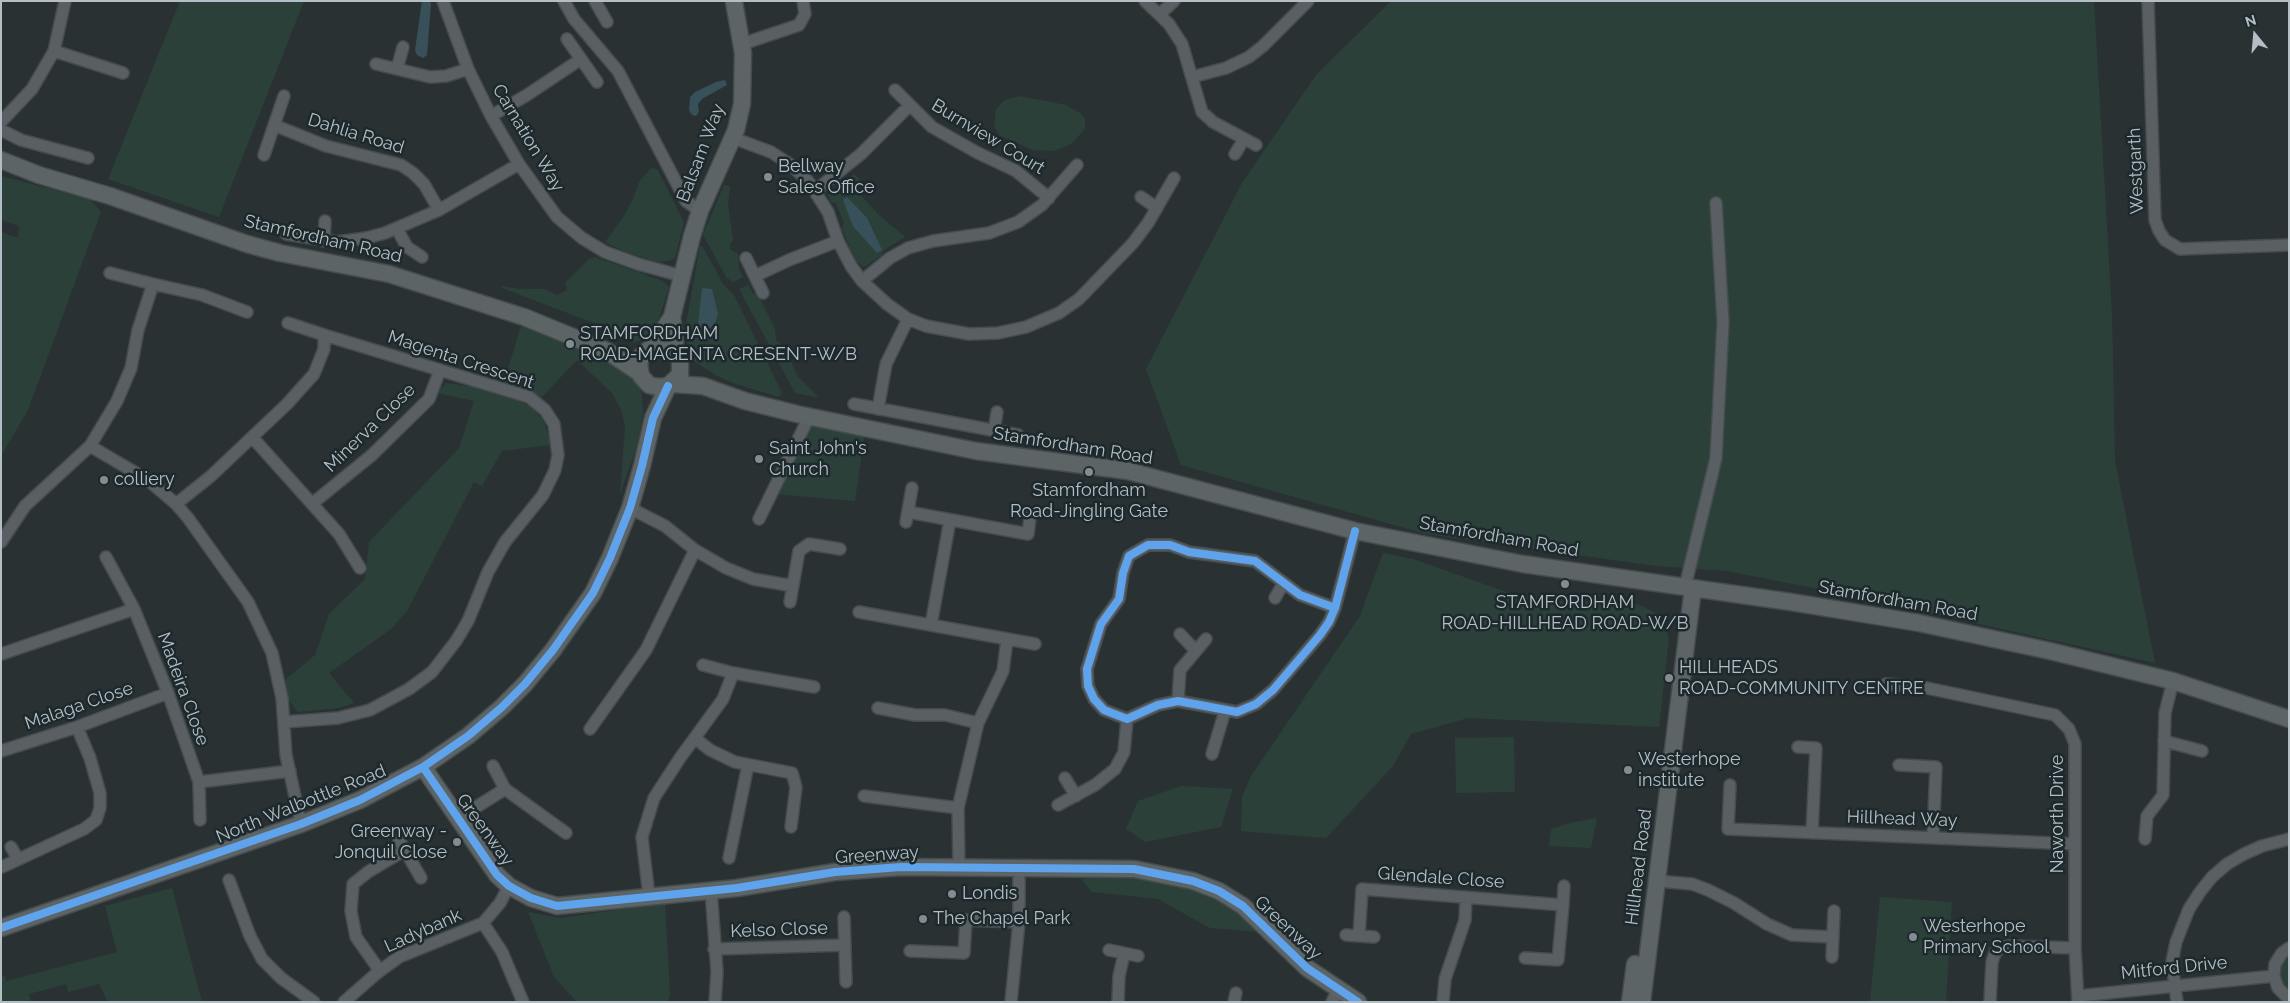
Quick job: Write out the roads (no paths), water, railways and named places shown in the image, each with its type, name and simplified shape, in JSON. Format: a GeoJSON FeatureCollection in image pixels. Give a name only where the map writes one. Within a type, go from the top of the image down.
{"type":"FeatureCollection","features":[{"type":"Feature","properties":{"kind":"street"},"geometry":{"type":"LineString","coordinates":[[1,122],[32,89],[54,50],[65,1]]}},
{"type":"Feature","properties":{"kind":"street","name":"Carnation Way"},"geometry":{"type":"LineString","coordinates":[[443,1],[468,70],[491,116],[519,164],[550,208],[582,238],[621,258],[682,276]]}},
{"type":"Feature","properties":{"kind":"street"},"geometry":{"type":"LineString","coordinates":[[564,1],[574,19],[618,72],[686,201],[700,211]]}},
{"type":"Feature","properties":{"kind":"street"},"geometry":{"type":"LineString","coordinates":[[595,1],[607,22]]}},
{"type":"Feature","properties":{"kind":"street"},"geometry":{"type":"LineString","coordinates":[[742,44],[799,25],[805,14],[803,1]]}},
{"type":"Feature","properties":{"kind":"street"},"geometry":{"type":"LineString","coordinates":[[1144,1],[1160,14],[1182,44],[1202,112],[1212,122],[1256,145]]}},
{"type":"Feature","properties":{"kind":"street"},"geometry":{"type":"LineString","coordinates":[[1160,14],[1174,1]]}},
{"type":"Feature","properties":{"kind":"street","name":"Westgarth"},"geometry":{"type":"LineString","coordinates":[[2148,1],[2155,220],[2159,231],[2165,240],[2180,249],[2289,245]]}},
{"type":"Feature","properties":{"kind":"street","name":"Balsam Way"},"geometry":{"type":"LineString","coordinates":[[650,349],[672,317],[700,211],[739,122],[744,91],[742,44],[735,2]]}},
{"type":"Feature","properties":{"kind":"street"},"geometry":{"type":"LineString","coordinates":[[1192,77],[1226,68],[1249,57],[1263,46],[1306,2]]}},
{"type":"Feature","properties":{"kind":"street"},"geometry":{"type":"LineString","coordinates":[[567,39],[597,82]]}},
{"type":"Feature","properties":{"kind":"street"},"geometry":{"type":"LineString","coordinates":[[397,69],[403,47]]}},
{"type":"Feature","properties":{"kind":"street"},"geometry":{"type":"LineString","coordinates":[[54,50],[123,73]]}},
{"type":"Feature","properties":{"kind":"street"},"geometry":{"type":"LineString","coordinates":[[491,116],[527,95],[581,59]]}},
{"type":"Feature","properties":{"kind":"street"},"geometry":{"type":"LineString","coordinates":[[376,64],[430,77],[446,76],[468,70]]}},
{"type":"Feature","properties":{"kind":"street","name":"Burnview Court"},"geometry":{"type":"LineString","coordinates":[[895,90],[909,106],[942,134],[1016,171],[1050,198]]}},
{"type":"Feature","properties":{"kind":"street"},"geometry":{"type":"LineString","coordinates":[[264,155],[284,96]]}},
{"type":"Feature","properties":{"kind":"street","name":"Burnview Court"},"geometry":{"type":"LineString","coordinates":[[816,190],[861,154],[909,106]]}},
{"type":"Feature","properties":{"kind":"street","name":"Dahlia Road"},"geometry":{"type":"LineString","coordinates":[[274,125],[326,146],[401,165],[414,173],[424,184],[439,210]]}},
{"type":"Feature","properties":{"kind":"street"},"geometry":{"type":"LineString","coordinates":[[1,130],[21,140],[88,158]]}},
{"type":"Feature","properties":{"kind":"street"},"geometry":{"type":"LineString","coordinates":[[733,138],[760,147],[780,158],[800,173],[816,190],[828,212],[838,241],[851,266],[862,281],[886,304],[908,319],[939,330],[983,334],[1013,330],[1048,318],[1070,306],[1091,288],[1133,243],[1158,208],[1174,178]]}},
{"type":"Feature","properties":{"kind":"street"},"geometry":{"type":"LineString","coordinates":[[1235,154],[1244,139]]}},
{"type":"Feature","properties":{"kind":"street","name":"Stamfordham Road"},"geometry":{"type":"LineString","coordinates":[[1,160],[42,176],[110,196],[246,244],[372,270],[416,282],[535,321],[607,351],[642,377]]}},
{"type":"Feature","properties":{"kind":"street"},"geometry":{"type":"LineString","coordinates":[[286,234],[324,241],[352,241],[397,230],[439,210],[519,164]]}},
{"type":"Feature","properties":{"kind":"street"},"geometry":{"type":"LineString","coordinates":[[862,281],[880,264],[900,252],[933,241],[979,236],[999,230],[1027,216],[1050,198],[1077,165]]}},
{"type":"Feature","properties":{"kind":"street"},"geometry":{"type":"LineString","coordinates":[[1140,197],[1158,208]]}},
{"type":"Feature","properties":{"kind":"street"},"geometry":{"type":"LineString","coordinates":[[1689,587],[1716,458],[1723,322],[1716,203]]}},
{"type":"Feature","properties":{"kind":"street"},"geometry":{"type":"LineString","coordinates":[[324,241],[325,221]]}},
{"type":"Feature","properties":{"kind":"street"},"geometry":{"type":"LineString","coordinates":[[397,230],[408,247],[422,258]]}},
{"type":"Feature","properties":{"kind":"street"},"geometry":{"type":"LineString","coordinates":[[755,276],[789,260],[838,241]]}},
{"type":"Feature","properties":{"kind":"street"},"geometry":{"type":"LineString","coordinates":[[746,258],[763,293]]}},
{"type":"Feature","properties":{"kind":"street"},"geometry":{"type":"LineString","coordinates":[[110,273],[202,295],[247,312]]}},
{"type":"Feature","properties":{"kind":"street"},"geometry":{"type":"LineString","coordinates":[[1,542],[25,506],[67,470],[90,446],[117,401],[131,368],[138,330],[153,284]]}},
{"type":"Feature","properties":{"kind":"street","name":"Balsam Way"},"geometry":{"type":"LineString","coordinates":[[672,317],[678,357]]}},
{"type":"Feature","properties":{"kind":"street"},"geometry":{"type":"LineString","coordinates":[[878,409],[886,364],[908,319]]}},
{"type":"Feature","properties":{"kind":"street","name":"Magenta Crescent"},"geometry":{"type":"LineString","coordinates":[[284,722],[338,718],[370,710],[409,689],[432,672],[456,641],[468,621],[488,572],[505,542],[534,508],[551,478],[556,462],[557,449],[554,424],[545,410],[529,397],[324,336],[288,323]]}},
{"type":"Feature","properties":{"kind":"street"},"geometry":{"type":"LineString","coordinates":[[176,504],[211,476],[287,404],[314,374],[324,348],[324,336]]}},
{"type":"Feature","properties":{"kind":"street"},"geometry":{"type":"LineString","coordinates":[[665,346],[678,357],[680,375],[671,385],[655,387],[642,377],[640,361],[650,349],[665,346]]}},
{"type":"Feature","properties":{"kind":"street","name":"Stamfordham Road"},"geometry":{"type":"LineString","coordinates":[[607,351],[650,349]]}},
{"type":"Feature","properties":{"kind":"street","name":"Stamfordham Road"},"geometry":{"type":"LineString","coordinates":[[678,357],[702,386]]}},
{"type":"Feature","properties":{"kind":"street","name":"Minerva Close"},"geometry":{"type":"LineString","coordinates":[[313,503],[372,455],[429,399],[440,370]]}},
{"type":"Feature","properties":{"kind":"street","name":"North Walbottle Road"},"geometry":{"type":"LineString","coordinates":[[642,377],[653,418]]}},
{"type":"Feature","properties":{"kind":"street","name":"Stamfordham Road"},"geometry":{"type":"LineString","coordinates":[[671,385],[702,386],[745,401],[809,417],[976,451],[1128,471],[1355,530],[1523,564],[1689,587],[1919,623],[2050,651],[2173,681],[2289,719]]}},
{"type":"Feature","properties":{"kind":"street","name":"North Walbottle Road"},"geometry":{"type":"LineString","coordinates":[[1,928],[301,824],[360,800],[423,767],[468,736],[502,707],[553,650],[598,583],[616,545],[630,508],[646,453],[653,418],[671,385]]}},
{"type":"Feature","properties":{"kind":"street"},"geometry":{"type":"LineString","coordinates":[[854,404],[1018,435]]}},
{"type":"Feature","properties":{"kind":"street"},"geometry":{"type":"LineString","coordinates":[[994,431],[997,412]]}},
{"type":"Feature","properties":{"kind":"street"},"geometry":{"type":"LineString","coordinates":[[759,519],[809,417]]}},
{"type":"Feature","properties":{"kind":"street"},"geometry":{"type":"LineString","coordinates":[[252,436],[340,534],[360,568]]}},
{"type":"Feature","properties":{"kind":"street"},"geometry":{"type":"LineString","coordinates":[[90,446],[148,480],[176,504],[248,602],[272,653],[282,698],[286,754],[301,824]]}},
{"type":"Feature","properties":{"kind":"street"},"geometry":{"type":"LineString","coordinates":[[912,488],[907,517],[950,520],[1028,534],[1030,518]]}},
{"type":"Feature","properties":{"kind":"street"},"geometry":{"type":"LineString","coordinates":[[630,508],[665,526],[695,550],[726,568],[752,579],[793,586]]}},
{"type":"Feature","properties":{"kind":"street"},"geometry":{"type":"LineString","coordinates":[[931,625],[950,520]]}},
{"type":"Feature","properties":{"kind":"street"},"geometry":{"type":"LineString","coordinates":[[1335,608],[1300,594],[1283,584],[1255,561],[1189,552],[1170,545],[1148,545],[1129,556],[1123,573],[1119,599],[1101,624],[1088,669],[1088,686],[1094,699],[1104,710],[1127,718],[1158,705],[1178,701],[1237,712],[1256,704],[1273,690],[1320,635],[1335,608],[1355,530]]}},
{"type":"Feature","properties":{"kind":"street"},"geometry":{"type":"LineString","coordinates":[[790,602],[799,551],[809,544],[840,549]]}},
{"type":"Feature","properties":{"kind":"street"},"geometry":{"type":"LineString","coordinates":[[590,730],[646,650],[695,550]]}},
{"type":"Feature","properties":{"kind":"street","name":"Madeira Close"},"geometry":{"type":"LineString","coordinates":[[106,558],[134,609],[168,693],[199,782],[200,820]]}},
{"type":"Feature","properties":{"kind":"street"},"geometry":{"type":"LineString","coordinates":[[1274,598],[1283,584]]}},
{"type":"Feature","properties":{"kind":"street","name":"Hillhead Road"},"geometry":{"type":"LineString","coordinates":[[1642,1002],[1651,880],[1684,656],[1689,587]]}},
{"type":"Feature","properties":{"kind":"street"},"geometry":{"type":"LineString","coordinates":[[5,648],[134,609]]}},
{"type":"Feature","properties":{"kind":"street"},"geometry":{"type":"LineString","coordinates":[[859,612],[1035,644]]}},
{"type":"Feature","properties":{"kind":"street"},"geometry":{"type":"LineString","coordinates":[[1180,634],[1196,651]]}},
{"type":"Feature","properties":{"kind":"street"},"geometry":{"type":"LineString","coordinates":[[959,867],[958,808],[978,723],[1003,671],[1007,639]]}},
{"type":"Feature","properties":{"kind":"street"},"geometry":{"type":"LineString","coordinates":[[1178,701],[1180,670],[1206,640]]}},
{"type":"Feature","properties":{"kind":"street"},"geometry":{"type":"LineString","coordinates":[[704,665],[732,673],[814,687]]}},
{"type":"Feature","properties":{"kind":"street"},"geometry":{"type":"LineString","coordinates":[[649,896],[642,837],[654,798],[724,699],[732,673]]}},
{"type":"Feature","properties":{"kind":"street"},"geometry":{"type":"LineString","coordinates":[[2145,839],[2147,816],[2163,795],[2165,713],[2173,681]]}},
{"type":"Feature","properties":{"kind":"street","name":"Naworth Drive"},"geometry":{"type":"LineString","coordinates":[[1886,684],[1927,688],[2055,715],[2069,729],[2075,744],[2074,948],[2078,999]]}},
{"type":"Feature","properties":{"kind":"street","name":"Malaga Close"},"geometry":{"type":"LineString","coordinates":[[1,751],[77,727],[168,693]]}},
{"type":"Feature","properties":{"kind":"street"},"geometry":{"type":"LineString","coordinates":[[878,708],[915,715],[945,715],[978,723]]}},
{"type":"Feature","properties":{"kind":"street"},"geometry":{"type":"LineString","coordinates":[[1212,754],[1226,711]]}},
{"type":"Feature","properties":{"kind":"street"},"geometry":{"type":"LineString","coordinates":[[1058,805],[1095,785],[1115,769],[1124,752],[1127,718]]}},
{"type":"Feature","properties":{"kind":"street"},"geometry":{"type":"LineString","coordinates":[[2,867],[84,829],[96,820],[100,808],[100,793],[90,758],[77,727]]}},
{"type":"Feature","properties":{"kind":"street"},"geometry":{"type":"LineString","coordinates":[[695,738],[710,750],[735,762],[792,773],[796,787],[791,828]]}},
{"type":"Feature","properties":{"kind":"street"},"geometry":{"type":"LineString","coordinates":[[2164,741],[2202,751]]}},
{"type":"Feature","properties":{"kind":"street"},"geometry":{"type":"LineString","coordinates":[[1798,748],[1816,748],[1812,833]]}},
{"type":"Feature","properties":{"kind":"street"},"geometry":{"type":"LineString","coordinates":[[729,858],[748,765]]}},
{"type":"Feature","properties":{"kind":"street"},"geometry":{"type":"LineString","coordinates":[[493,766],[504,789],[566,833]]}},
{"type":"Feature","properties":{"kind":"street"},"geometry":{"type":"LineString","coordinates":[[1899,766],[1936,767],[1933,838]]}},
{"type":"Feature","properties":{"kind":"street","name":"Greenway"},"geometry":{"type":"LineString","coordinates":[[423,767],[496,875],[509,886],[531,898],[557,906],[786,881],[835,872],[901,867],[1134,869],[1193,881],[1219,891],[1242,906],[1335,996],[1358,1002]]}},
{"type":"Feature","properties":{"kind":"street"},"geometry":{"type":"LineString","coordinates":[[199,782],[290,771]]}},
{"type":"Feature","properties":{"kind":"street"},"geometry":{"type":"LineString","coordinates":[[1065,778],[1076,796]]}},
{"type":"Feature","properties":{"kind":"street","name":"Hillhead Way"},"geometry":{"type":"LineString","coordinates":[[1730,786],[1728,829],[2075,844]]}},
{"type":"Feature","properties":{"kind":"street"},"geometry":{"type":"LineString","coordinates":[[457,819],[504,789]]}},
{"type":"Feature","properties":{"kind":"street"},"geometry":{"type":"LineString","coordinates":[[864,796],[958,808]]}},
{"type":"Feature","properties":{"kind":"street"},"geometry":{"type":"LineString","coordinates":[[399,840],[421,878]]}},
{"type":"Feature","properties":{"kind":"street"},"geometry":{"type":"LineString","coordinates":[[2176,1002],[2172,962],[2176,942],[2189,909],[2200,892],[2220,871],[2244,854],[2262,846],[2289,840]]}},
{"type":"Feature","properties":{"kind":"street"},"geometry":{"type":"LineString","coordinates":[[11,847],[18,859]]}},
{"type":"Feature","properties":{"kind":"street"},"geometry":{"type":"LineString","coordinates":[[380,970],[356,937],[351,912],[353,884],[368,872],[405,850]]}},
{"type":"Feature","properties":{"kind":"street"},"geometry":{"type":"LineString","coordinates":[[1011,1002],[1019,922],[1019,868]]}},
{"type":"Feature","properties":{"kind":"street"},"geometry":{"type":"LineString","coordinates":[[229,880],[250,936],[262,959],[281,978],[314,1002]]}},
{"type":"Feature","properties":{"kind":"street"},"geometry":{"type":"LineString","coordinates":[[1630,1002],[1651,880],[1692,884],[1708,890],[1734,903],[1767,924],[1792,935],[1833,937]]}},
{"type":"Feature","properties":{"kind":"street","name":"Ladybank"},"geometry":{"type":"LineString","coordinates":[[344,1002],[380,970],[399,957],[427,944],[467,931],[483,923],[500,903],[509,886]]}},
{"type":"Feature","properties":{"kind":"street"},"geometry":{"type":"LineString","coordinates":[[1525,958],[1558,960],[1564,886]]}},
{"type":"Feature","properties":{"kind":"street","name":"Glendale Close"},"geometry":{"type":"LineString","coordinates":[[1359,936],[1362,889],[1563,905]]}},
{"type":"Feature","properties":{"kind":"street"},"geometry":{"type":"LineString","coordinates":[[711,890],[717,972],[715,1002]]}},
{"type":"Feature","properties":{"kind":"street"},"geometry":{"type":"LineString","coordinates":[[1443,1002],[1445,979],[1465,920],[1466,897]]}},
{"type":"Feature","properties":{"kind":"street"},"geometry":{"type":"LineString","coordinates":[[1832,956],[1834,911]]}},
{"type":"Feature","properties":{"kind":"street","name":"Kelso Close"},"geometry":{"type":"LineString","coordinates":[[844,917],[846,982]]}},
{"type":"Feature","properties":{"kind":"street"},"geometry":{"type":"LineString","coordinates":[[910,951],[964,953],[966,920],[1019,922]]}},
{"type":"Feature","properties":{"kind":"street"},"geometry":{"type":"LineString","coordinates":[[483,923],[502,952],[523,1002]]}},
{"type":"Feature","properties":{"kind":"street"},"geometry":{"type":"LineString","coordinates":[[1346,935],[1374,937]]}},
{"type":"Feature","properties":{"kind":"street","name":"Kelso Close"},"geometry":{"type":"LineString","coordinates":[[714,949],[845,945]]}},
{"type":"Feature","properties":{"kind":"street"},"geometry":{"type":"LineString","coordinates":[[1990,1002],[1992,962],[1995,953],[2000,948],[2009,946],[2074,948]]}},
{"type":"Feature","properties":{"kind":"street"},"geometry":{"type":"LineString","coordinates":[[2289,948],[2282,953],[2275,964],[2274,976],[2278,988],[2289,999]]}},
{"type":"Feature","properties":{"kind":"street"},"geometry":{"type":"LineString","coordinates":[[1109,950],[1138,956]]}},
{"type":"Feature","properties":{"kind":"street"},"geometry":{"type":"LineString","coordinates":[[1118,1002],[1119,976],[1124,954]]}},
{"type":"Feature","properties":{"kind":"street","name":"Mitford Drive"},"geometry":{"type":"LineString","coordinates":[[2078,999],[2173,986],[2274,976]]}},
{"type":"Feature","properties":{"kind":"street"},"geometry":{"type":"LineString","coordinates":[[1635,1002],[1636,994],[1644,981]]}},
{"type":"Feature","properties":{"kind":"water"},"geometry":{"type":"Polygon","coordinates":[[[422,1],[430,1],[431,4],[427,55],[423,58],[417,55],[415,50],[422,1]]]}},
{"type":"Feature","properties":{"kind":"water"},"geometry":{"type":"Polygon","coordinates":[[[725,80],[727,85],[702,99],[698,104],[699,112],[696,116],[692,115],[689,110],[690,97],[695,92],[725,80]]]}},
{"type":"Feature","properties":{"kind":"water"},"geometry":{"type":"Polygon","coordinates":[[[847,197],[867,218],[882,250],[877,253],[853,226],[843,200],[847,197]]]}},
{"type":"Feature","properties":{"kind":"water"},"geometry":{"type":"Polygon","coordinates":[[[702,288],[712,289],[718,314],[715,323],[710,328],[704,330],[698,324],[702,288]]]}},
{"type":"Feature","properties":{"kind":"place","name":"Bellway Sales Office"},"geometry":{"type":"Point","coordinates":[768,177]}},
{"type":"Feature","properties":{"kind":"place","name":"STAMFORDHAM ROAD-MAGENTA CRESENT-W/B"},"geometry":{"type":"Point","coordinates":[570,344]}},
{"type":"Feature","properties":{"kind":"place","name":"Saint John's Church"},"geometry":{"type":"Point","coordinates":[759,459]}},
{"type":"Feature","properties":{"kind":"place","name":"Stamfordham Road-Jingling Gate"},"geometry":{"type":"Point","coordinates":[1089,472]}},
{"type":"Feature","properties":{"kind":"place","name":"colliery"},"geometry":{"type":"Point","coordinates":[104,480]}},
{"type":"Feature","properties":{"kind":"place","name":"STAMFORDHAM ROAD-HILLHEAD ROAD-W/B"},"geometry":{"type":"Point","coordinates":[1565,584]}},
{"type":"Feature","properties":{"kind":"place","name":"HILLHEADS ROAD-COMMUNITY CENTRE"},"geometry":{"type":"Point","coordinates":[1669,678]}},
{"type":"Feature","properties":{"kind":"place","name":"Westerhope institute"},"geometry":{"type":"Point","coordinates":[1628,770]}},
{"type":"Feature","properties":{"kind":"place","name":"Greenway - Jonquil Close"},"geometry":{"type":"Point","coordinates":[457,842]}},
{"type":"Feature","properties":{"kind":"place","name":"Londis"},"geometry":{"type":"Point","coordinates":[952,894]}},
{"type":"Feature","properties":{"kind":"place","name":"The Chapel Park"},"geometry":{"type":"Point","coordinates":[923,919]}},
{"type":"Feature","properties":{"kind":"place","name":"Westerhope Primary School"},"geometry":{"type":"Point","coordinates":[1913,937]}}]}
